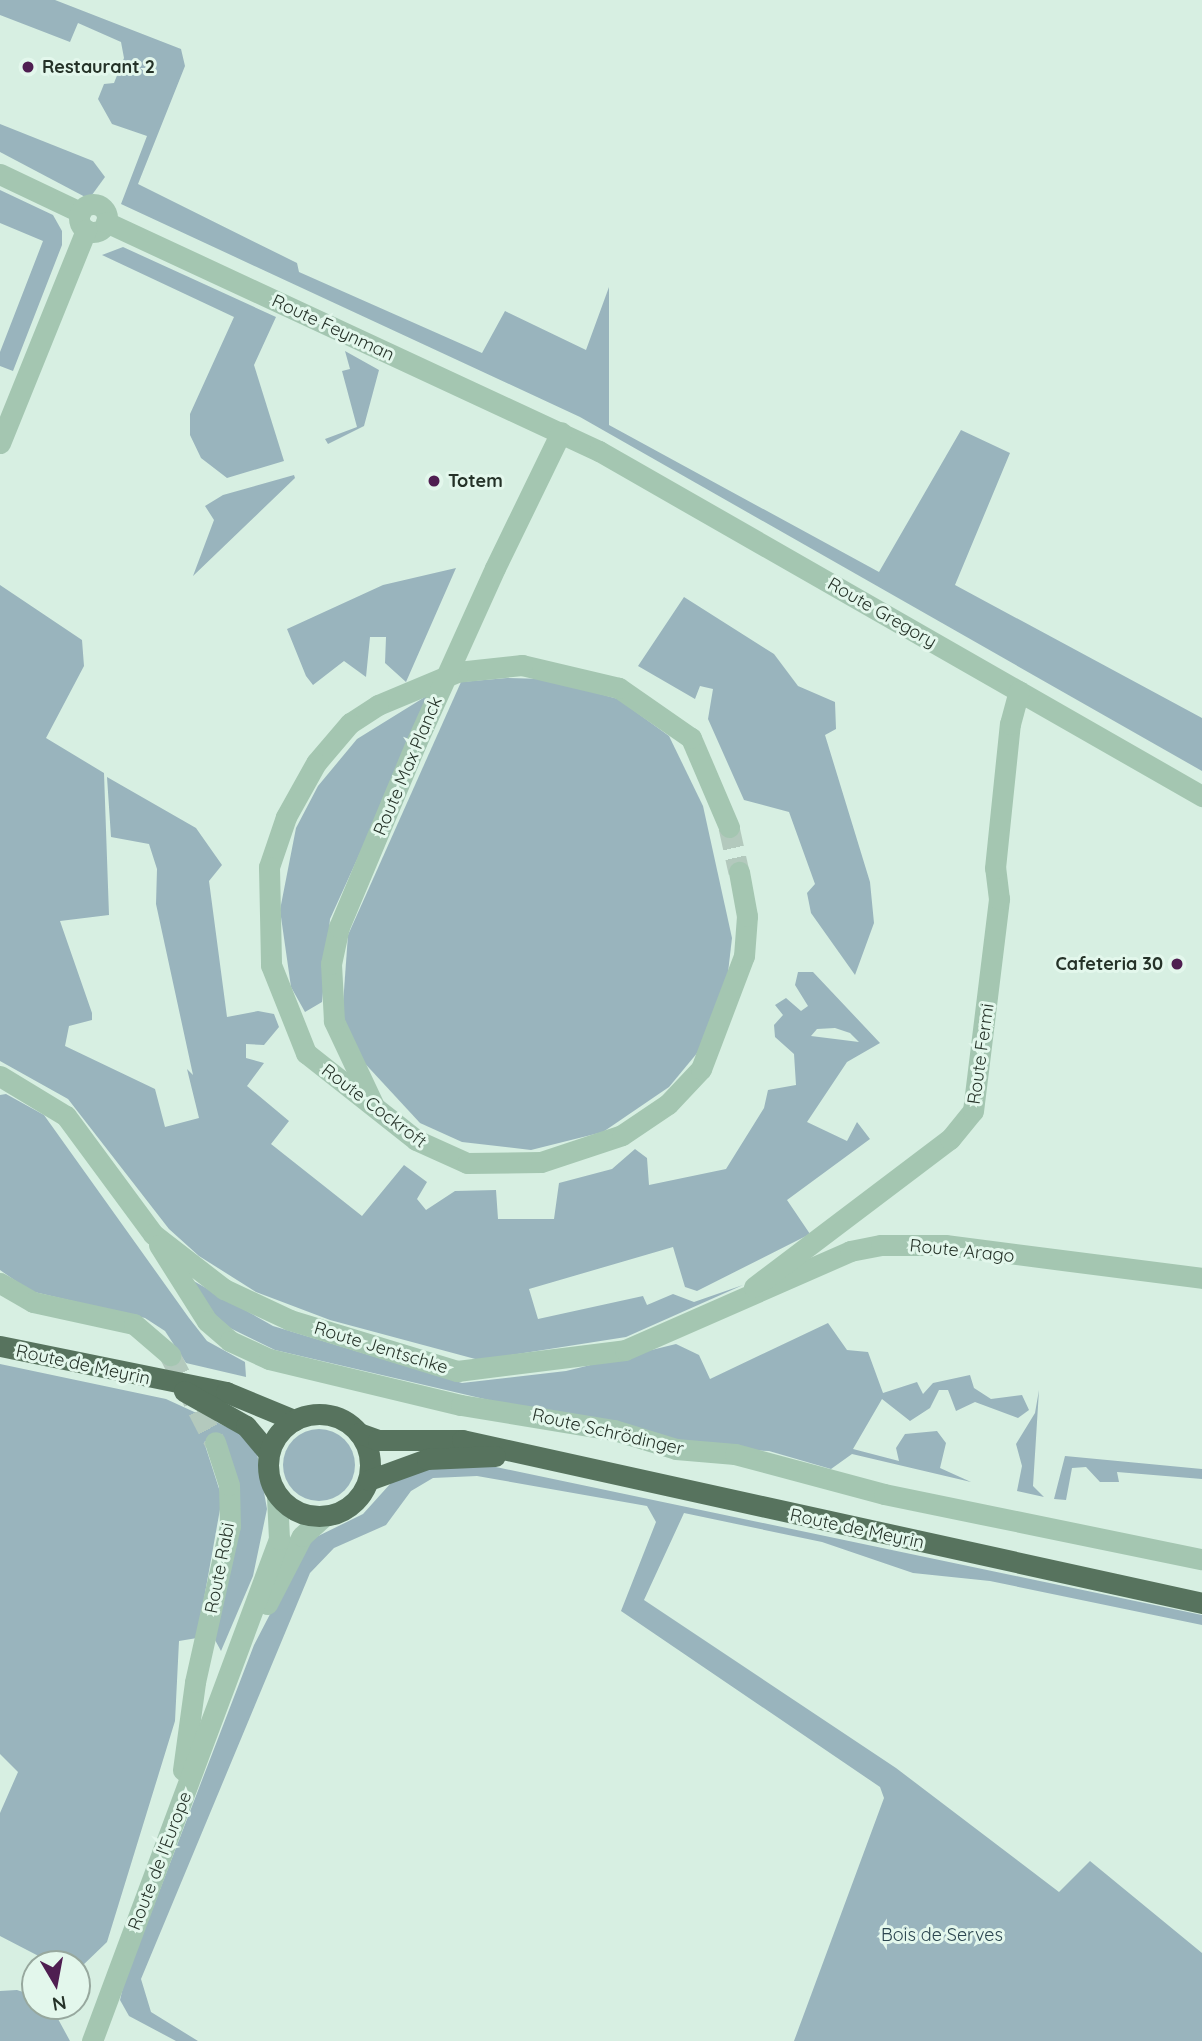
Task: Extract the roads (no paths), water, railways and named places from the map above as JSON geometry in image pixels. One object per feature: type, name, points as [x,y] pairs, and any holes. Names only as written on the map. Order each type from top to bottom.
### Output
[{"type":"main road","name":"Route de Meyrin","points":[[0,1346],[167,1383],[226,1392],[294,1420]]},
{"type":"main road","name":"Route de Meyrin","points":[[167,1383],[246,1426],[269,1453]]},
{"type":"main road","points":[[333,1416],[359,1433],[370,1455],[369,1480],[355,1502],[324,1517],[299,1512],[278,1496],[269,1453],[294,1420],[333,1416]]},
{"type":"main road","name":"Route de Meyrin","points":[[359,1433],[379,1440],[462,1440],[512,1455],[1202,1603]]},
{"type":"main road","name":"Route de Meyrin","points":[[369,1480],[426,1460],[512,1455]]},
{"type":"street","points":[[0,174],[83,221],[0,443]]},
{"type":"street","name":"Route Feynman","points":[[83,221],[99,231],[106,222],[561,432]]},
{"type":"street","name":"Route Max Planck","points":[[375,1108],[334,1021],[331,964],[339,927],[416,743],[495,568],[561,432]]},
{"type":"street","name":"Route Gregory","points":[[561,432],[1202,796]]},
{"type":"street","name":"Route Cockroft","points":[[729,827],[691,738],[643,702],[590,678],[522,665],[457,673],[399,694],[351,723],[316,763],[275,841],[267,930],[279,994],[306,1053],[375,1108],[447,1156],[506,1165],[572,1154],[643,1122],[701,1069],[725,1019],[747,928],[739,872]]},
{"type":"street","name":"Route Fermi","points":[[733,1304],[950,1139],[973,1111],[998,912],[995,868],[1010,724],[1019,691]]},
{"type":"street","name":"Route Jentschke","points":[[0,1076],[54,1105],[90,1146],[153,1234],[190,1266],[254,1305],[457,1371],[625,1350],[733,1304]]},
{"type":"street","name":"Route Schrödinger","points":[[153,1234],[207,1321],[230,1341],[269,1359],[450,1402],[590,1425],[676,1450],[735,1454],[884,1494],[1202,1559]]},
{"type":"street","name":"Route Arago","points":[[733,1304],[850,1251],[881,1245],[945,1245],[1202,1278]]},
{"type":"street","points":[[0,1283],[33,1302],[134,1324],[170,1356]]},
{"type":"street","name":"Route Rabi","points":[[171,1831],[231,1513],[215,1442]]},
{"type":"street","name":"Route de l'Europe","points":[[92,2041],[279,1539],[278,1496]]},
{"type":"street","name":"Route de l'Europe","points":[[227,1680],[302,1536],[324,1517]]},
{"type":"street","points":[[203,1655],[209,1672],[227,1680]]},
{"type":"tunnel","points":[[729,827],[739,872]]},
{"type":"tunnel","points":[[170,1355],[215,1442]]},
{"type":"place","name":"Restaurant 2","points":[[28,67]]},
{"type":"place","name":"Totem","points":[[434,481]]},
{"type":"place","name":"Cafeteria 30","points":[[1177,964]]},
{"type":"park label","name":"Bois de Serves","points":[[942,1935]]}]
